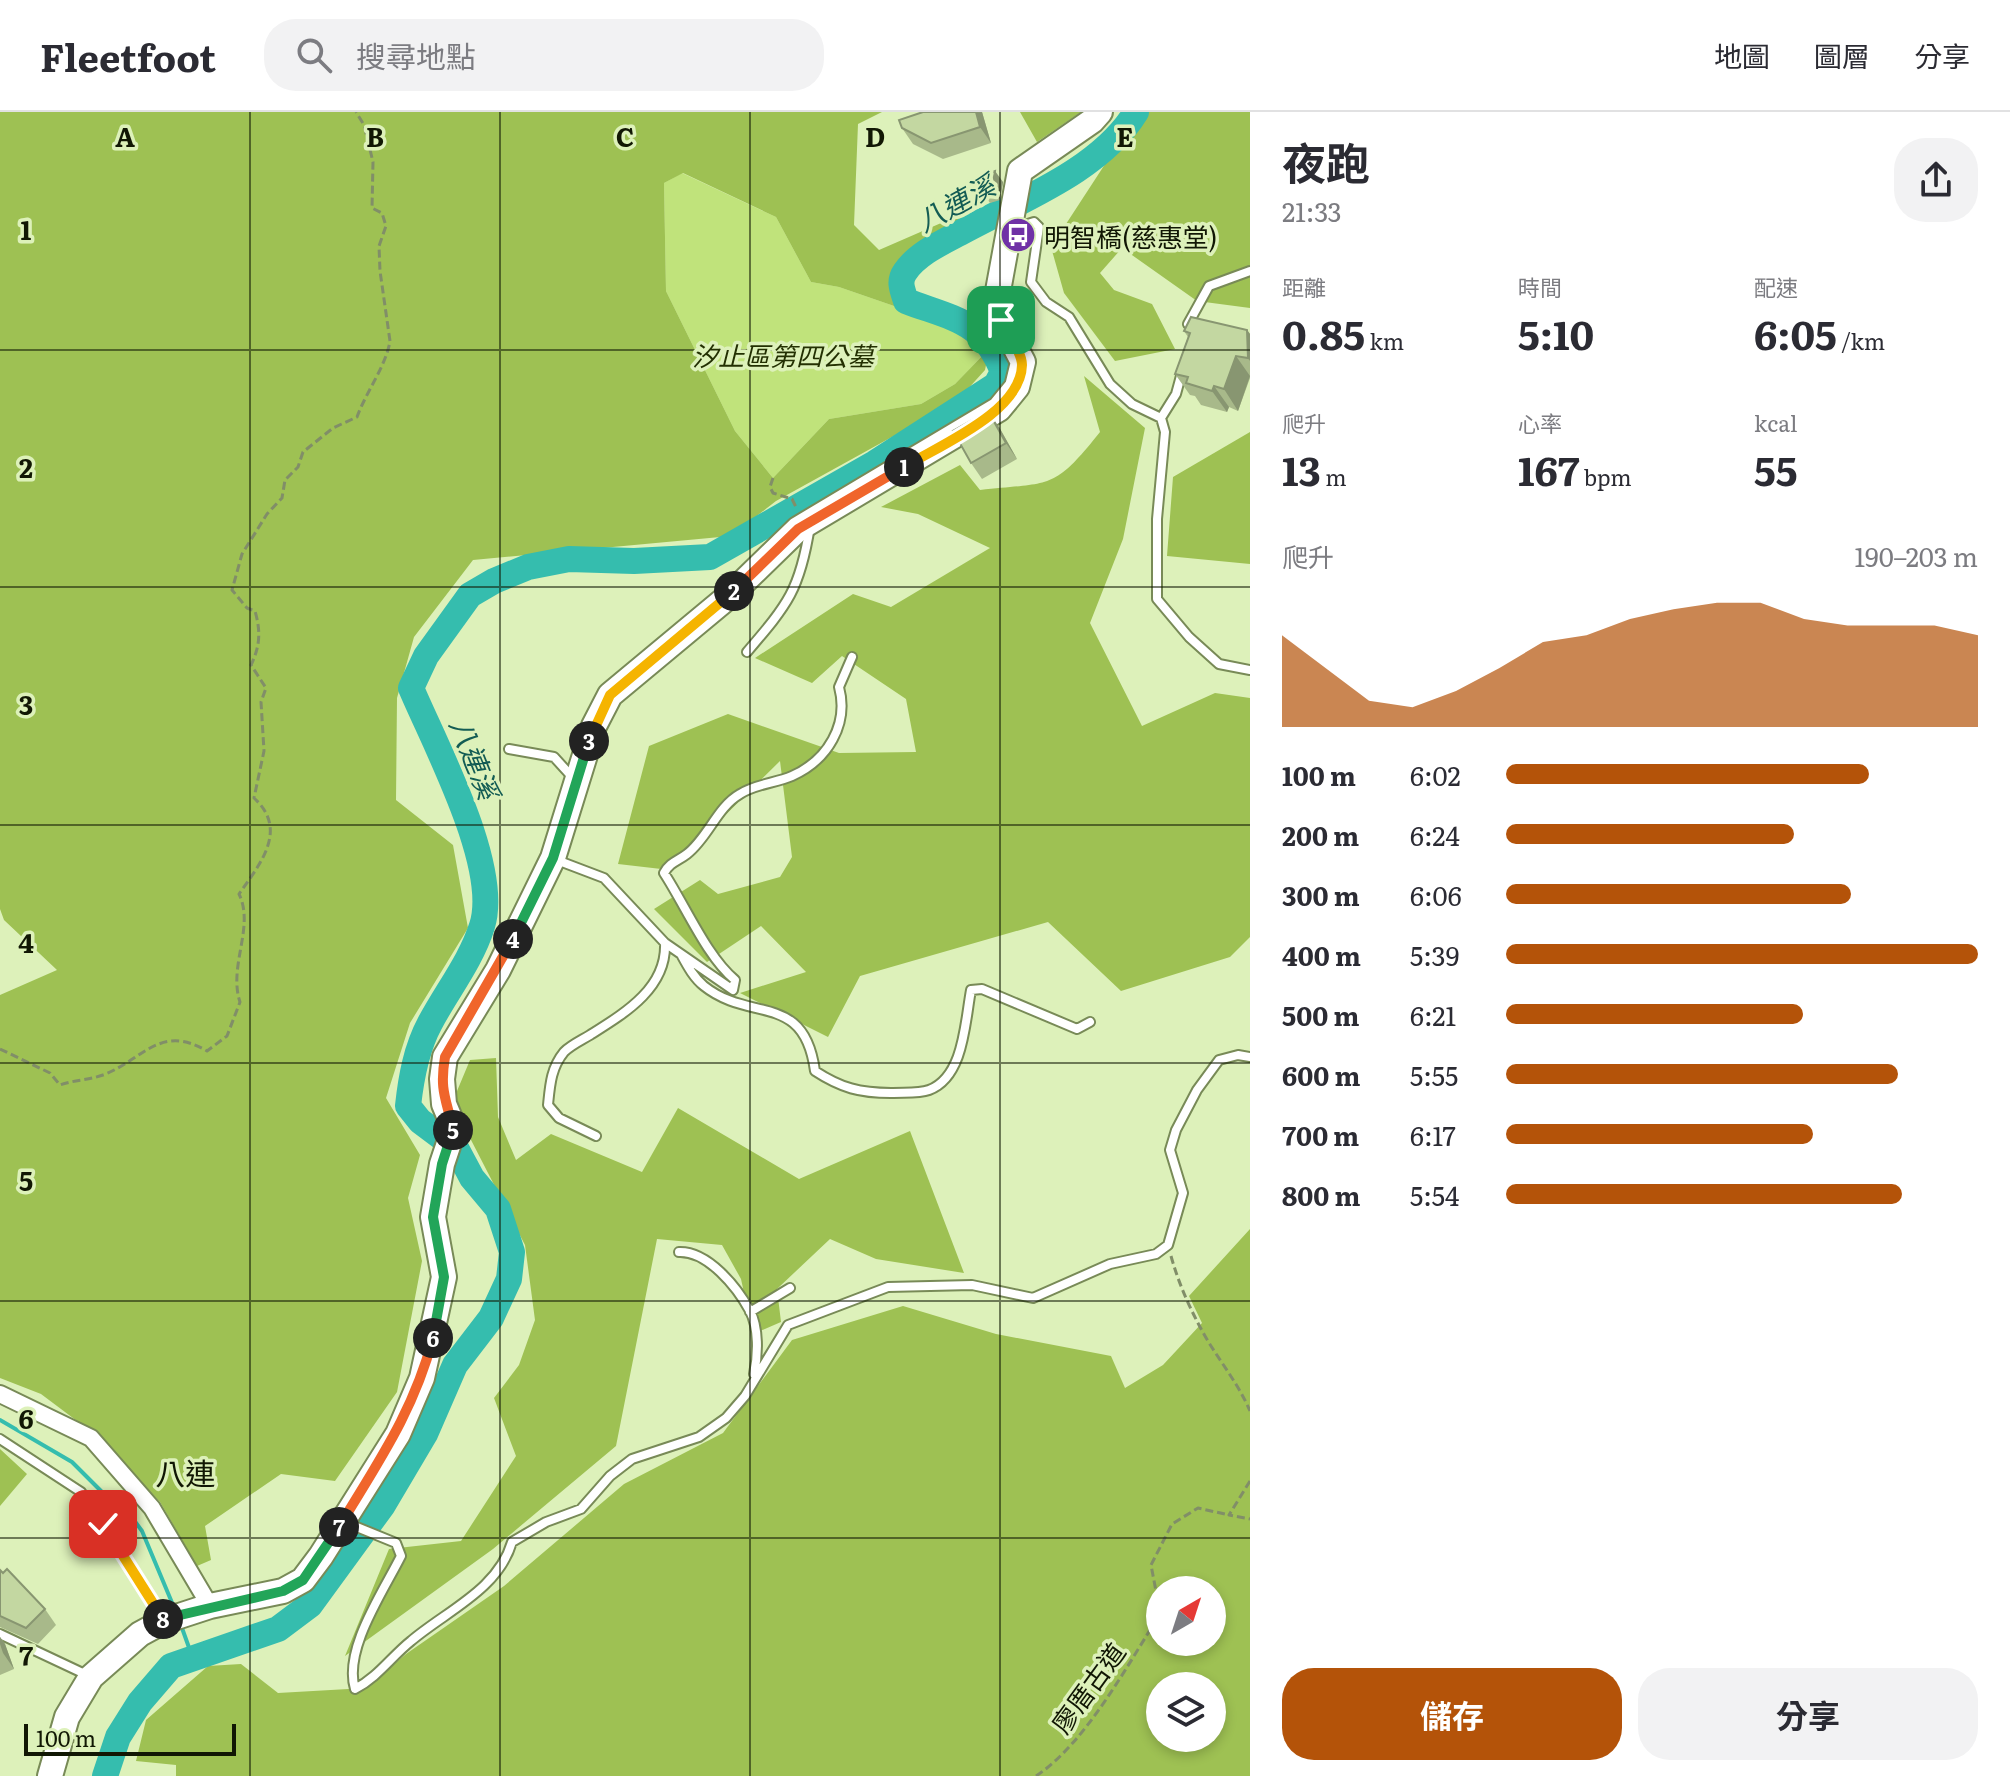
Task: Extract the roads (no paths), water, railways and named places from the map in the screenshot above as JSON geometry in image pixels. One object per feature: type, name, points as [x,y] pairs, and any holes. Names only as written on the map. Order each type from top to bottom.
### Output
[{"type":"street","points":[[50,1776],[67,1717],[91,1677],[140,1634],[164,1621],[210,1606],[283,1591],[303,1580],[398,1434],[422,1378],[444,1277],[433,1217],[442,1164],[454,1128],[444,1104],[442,1079],[445,1057],[498,970],[553,858],[575,780],[594,726],[610,695],[729,596],[798,529],[999,409],[1017,387],[1023,362],[1001,320],[998,291],[1020,171],[1092,121],[1100,112]]},
{"type":"street","points":[[0,1394],[91,1438],[152,1508],[210,1606]]},
{"type":"lane","points":[[1012,226],[1034,222],[1039,227],[1031,282],[1046,302],[1069,317],[1110,384],[1132,404],[1161,418]]},
{"type":"lane","points":[[1188,338],[1187,326],[1209,286],[1250,271]]},
{"type":"lane","points":[[1184,365],[1176,394],[1161,418],[1165,432],[1157,519],[1157,599],[1189,637],[1219,664],[1250,670]]},
{"type":"lane","points":[[747,652],[790,601],[805,559],[811,521]]},
{"type":"lane","points":[[553,858],[604,878],[665,943],[733,990],[735,980],[708,950],[688,908],[664,873],[675,860],[688,854],[741,792],[794,775],[821,758],[835,738],[844,705],[839,687],[852,657]]},
{"type":"lane","points":[[509,749],[554,757],[575,780]]},
{"type":"lane","points":[[596,1136],[559,1118],[548,1105],[551,1075],[565,1051],[629,1010],[650,989],[666,961],[665,943]]},
{"type":"lane","points":[[682,956],[705,988],[743,1005],[763,1007],[799,1026],[812,1049],[815,1071],[842,1088],[885,1093],[926,1092],[941,1084],[958,1057],[971,990],[982,989],[1077,1029],[1090,1022]]},
{"type":"lane","points":[[342,1522],[396,1543],[401,1556],[369,1616],[350,1673],[355,1689],[374,1679],[412,1640],[493,1578],[508,1556],[512,1542],[546,1522],[581,1509],[610,1476],[632,1459],[699,1437],[726,1418],[788,1325],[888,1287],[972,1285],[1033,1298],[1110,1264],[1156,1254],[1168,1245],[1183,1193],[1170,1150],[1176,1130],[1197,1090],[1219,1060],[1238,1055],[1250,1057]]},
{"type":"lane","points":[[679,1252],[691,1251],[723,1272],[750,1312],[757,1348],[752,1383]]},
{"type":"lane","points":[[750,1312],[790,1288]]},
{"type":"lane","points":[[0,1439],[81,1492],[164,1621]]},
{"type":"lane","points":[[0,1634],[91,1677]]},
{"type":"waterway","name":"八連溪","points":[[105,1776],[118,1737],[140,1702],[171,1666],[278,1629],[310,1605],[383,1505],[425,1434],[455,1365],[491,1318],[509,1279],[512,1252],[498,1209],[472,1178],[456,1148],[420,1121],[408,1106],[421,1043],[477,939],[485,901],[482,872],[463,806],[411,688],[426,656],[470,595],[494,581],[528,567],[569,559],[634,561],[710,557],[875,463],[996,385],[1003,372],[986,342],[965,324],[906,301],[903,276],[916,260],[930,250],[1080,168],[1120,133],[1136,112]]},
{"type":"waterway","points":[[0,1420],[72,1462],[107,1497],[128,1512],[142,1531],[173,1605]]},
{"type":"waterway","points":[[182,1628],[192,1656]]},
{"type":"place","name":"明智橋(慈惠堂)","points":[[1018,235]]},
{"type":"district","name":"八連","points":[[185,1472]]},
{"type":"park label","name":"汐止區第四公墓","points":[[783,354]]}]
